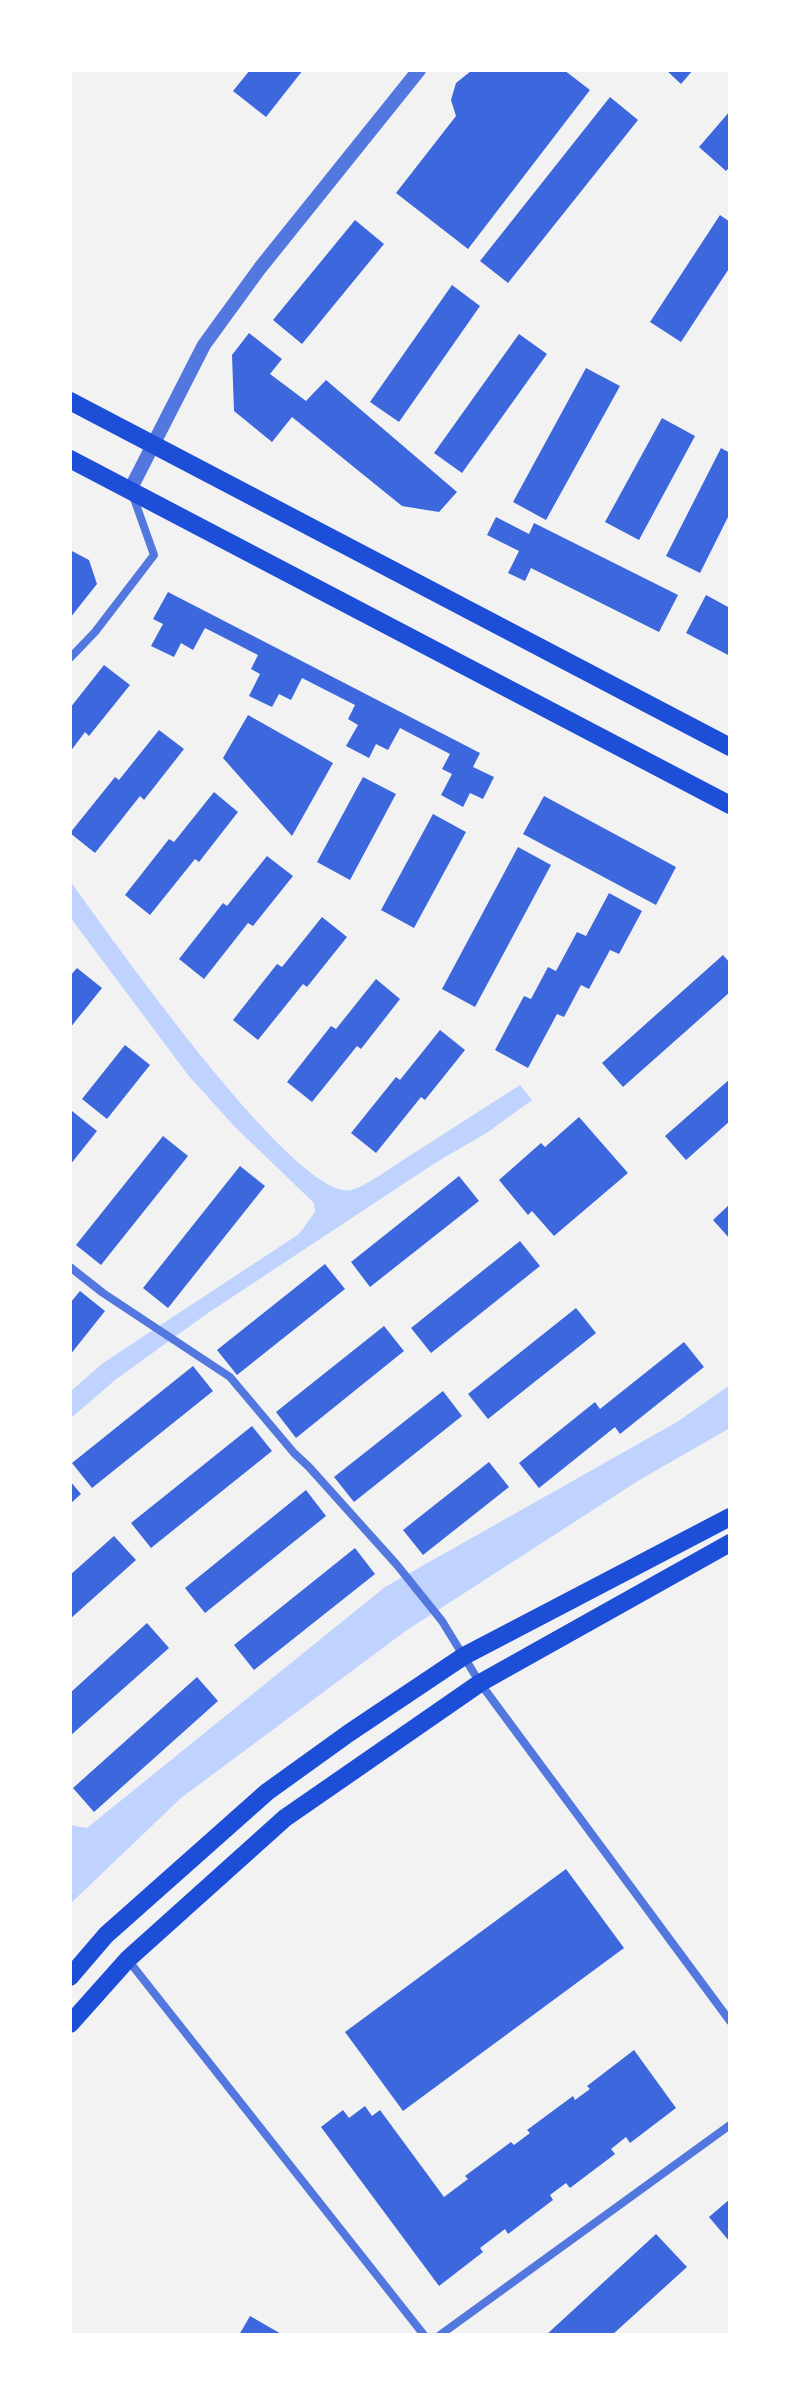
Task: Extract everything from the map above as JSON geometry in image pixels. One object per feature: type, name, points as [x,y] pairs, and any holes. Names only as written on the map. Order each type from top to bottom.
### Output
[{"type":"main road","points":[[70,401],[730,747]]},
{"type":"main road","points":[[70,459],[730,805]]},
{"type":"main road","points":[[70,1977],[106,1935],[267,1792],[464,1656],[730,1517]]},
{"type":"main road","points":[[70,2024],[128,1959],[285,1818],[480,1683],[730,1543]]},
{"type":"street","points":[[70,658],[95,632],[154,555],[130,490],[204,345],[260,268],[419,70]]},
{"type":"street","points":[[70,1267],[103,1293],[230,1377],[294,1453],[397,1565],[442,1621],[480,1683],[730,2021]]},
{"type":"street","points":[[128,1959],[424,2335]]},
{"type":"street","points":[[440,2335],[730,2125]]},
{"type":"water","points":[[70,881],[160,1003],[247,1110],[289,1154],[325,1182],[351,1190],[362,1186],[520,1085],[532,1100],[488,1132],[435,1163],[208,1313],[115,1380],[70,1419],[70,1392],[103,1363],[299,1234],[315,1212],[314,1203],[235,1127],[188,1075],[70,917]]},
{"type":"water","points":[[730,1385],[730,1428],[641,1479],[407,1630],[181,1798],[70,1904],[70,1825],[87,1828],[385,1587],[677,1422]]},
{"type":"building","points":[[250,70],[303,70],[266,117],[233,91]]},
{"type":"building","points":[[564,70],[590,90],[468,249],[396,193],[456,116],[451,100],[456,83],[471,71]]},
{"type":"building","points":[[666,70],[693,70],[681,84]]},
{"type":"building","points":[[610,97],[638,120],[508,283],[480,261]]},
{"type":"building","points":[[730,111],[730,167],[726,171],[699,147]]},
{"type":"building","points":[[720,215],[730,222],[730,267],[681,342],[650,322]]},
{"type":"building","points":[[355,220],[384,244],[302,344],[273,320]]},
{"type":"building","points":[[452,285],[480,306],[399,422],[370,402]]},
{"type":"building","points":[[249,333],[282,359],[270,374],[306,401],[326,380],[457,492],[439,512],[402,506],[292,417],[272,442],[234,411],[232,355]]},
{"type":"building","points":[[519,334],[547,354],[462,473],[434,453]]},
{"type":"building","points":[[586,368],[620,386],[546,520],[513,502]]},
{"type":"building","points":[[662,418],[695,436],[639,540],[605,522]]},
{"type":"building","points":[[721,448],[730,453],[730,513],[700,573],[666,556]]},
{"type":"building","points":[[496,517],[529,534],[534,523],[678,595],[659,632],[531,568],[525,581],[508,573],[519,551],[487,535]]},
{"type":"building","points":[[70,550],[89,560],[97,584],[70,618]]},
{"type":"building","points":[[168,592],[480,753],[473,767],[494,777],[483,799],[470,793],[463,807],[441,795],[452,774],[442,769],[450,754],[400,728],[388,750],[376,744],[369,758],[346,746],[358,725],[348,719],[355,705],[302,678],[291,700],[279,694],[272,707],[249,696],[260,674],[251,669],[258,655],[205,628],[193,650],[181,643],[174,657],[151,646],[163,624],[153,619]]},
{"type":"building","points":[[706,595],[730,608],[730,656],[686,633]]},
{"type":"building","points":[[104,665],[130,685],[89,736],[85,732],[70,752],[70,708]]},
{"type":"building","points":[[248,715],[333,763],[292,836],[223,758]]},
{"type":"building","points":[[159,730],[184,749],[144,800],[140,796],[95,853],[70,833],[115,777],[119,780]]},
{"type":"building","points":[[363,777],[396,794],[350,880],[317,862]]},
{"type":"building","points":[[214,792],[238,812],[199,862],[195,859],[150,915],[125,895],[169,839],[174,842]]},
{"type":"building","points":[[544,796],[676,867],[656,905],[523,834]]},
{"type":"building","points":[[433,814],[466,832],[414,928],[381,910]]},
{"type":"building","points":[[518,847],[551,865],[475,1007],[442,989]]},
{"type":"building","points":[[267,856],[293,876],[253,926],[248,923],[204,979],[179,959],[223,903],[227,906]]},
{"type":"building","points":[[609,893],[642,911],[619,954],[610,950],[589,989],[581,985],[564,1017],[557,1014],[528,1068],[495,1050],[524,996],[531,999],[548,967],[556,971],[577,932],[586,936]]},
{"type":"building","points":[[322,917],[347,937],[307,987],[303,984],[258,1040],[233,1020],[277,964],[282,967]]},
{"type":"building","points":[[723,955],[730,963],[730,992],[623,1087],[602,1063]]},
{"type":"building","points":[[77,968],[102,988],[70,1028],[70,976]]},
{"type":"building","points":[[376,979],[400,999],[361,1049],[357,1046],[312,1102],[287,1082],[331,1026],[336,1029]]},
{"type":"building","points":[[440,1030],[465,1050],[425,1100],[421,1097],[376,1153],[351,1133],[396,1077],[400,1080]]},
{"type":"building","points":[[125,1045],[150,1065],[107,1119],[82,1099]]},
{"type":"building","points":[[730,1079],[730,1121],[686,1160],[665,1136]]},
{"type":"building","points":[[72,1111],[97,1131],[70,1165],[70,1113]]},
{"type":"building","points":[[579,1117],[628,1173],[554,1236],[532,1211],[528,1215],[499,1180],[541,1143],[545,1147]]},
{"type":"building","points":[[163,1136],[188,1156],[101,1265],[76,1245]]},
{"type":"building","points":[[240,1166],[265,1186],[168,1308],[143,1288]]},
{"type":"building","points":[[459,1176],[479,1201],[370,1287],[351,1262]]},
{"type":"building","points":[[730,1204],[730,1239],[713,1220]]},
{"type":"building","points":[[520,1241],[540,1266],[431,1353],[411,1328]]},
{"type":"building","points":[[325,1264],[345,1289],[237,1375],[217,1350]]},
{"type":"building","points":[[80,1291],[105,1311],[70,1355],[70,1303]]},
{"type":"building","points":[[576,1308],[596,1333],[488,1419],[468,1394]]},
{"type":"building","points":[[384,1326],[404,1351],[296,1438],[276,1412]]},
{"type":"building","points":[[684,1342],[704,1367],[620,1434],[615,1427],[539,1488],[519,1463],[595,1402],[600,1409]]},
{"type":"building","points":[[193,1366],[213,1391],[92,1488],[72,1463]]},
{"type":"building","points":[[443,1391],[462,1416],[354,1502],[334,1477]]},
{"type":"building","points":[[252,1426],[272,1451],[151,1548],[131,1523]]},
{"type":"building","points":[[489,1462],[509,1487],[423,1555],[403,1530]]},
{"type":"building","points":[[70,1481],[81,1494],[70,1504]]},
{"type":"building","points":[[306,1490],[326,1516],[205,1613],[185,1588]]},
{"type":"building","points":[[114,1536],[136,1560],[70,1619],[70,1575]]},
{"type":"building","points":[[355,1548],[375,1574],[254,1670],[234,1645]]},
{"type":"building","points":[[147,1623],[169,1648],[70,1736],[70,1693]]},
{"type":"building","points":[[197,1677],[218,1701],[94,1812],[73,1788]]},
{"type":"building","points":[[566,1869],[624,1948],[403,2111],[345,2032]]},
{"type":"building","points":[[634,2050],[676,2108],[630,2143],[626,2137],[611,2149],[615,2154],[570,2188],[566,2183],[550,2195],[553,2200],[508,2234],[505,2229],[480,2248],[483,2252],[439,2286],[321,2127],[343,2110],[349,2118],[365,2106],[372,2116],[380,2110],[444,2197],[468,2179],[465,2176],[511,2142],[514,2145],[530,2133],[527,2130],[573,2096],[575,2100],[590,2089],[587,2086]]},
{"type":"building","points":[[730,2199],[730,2242],[709,2217]]},
{"type":"building","points":[[656,2234],[687,2267],[612,2335],[546,2335]]},
{"type":"building","points":[[250,2316],[283,2335],[239,2335]]}]
